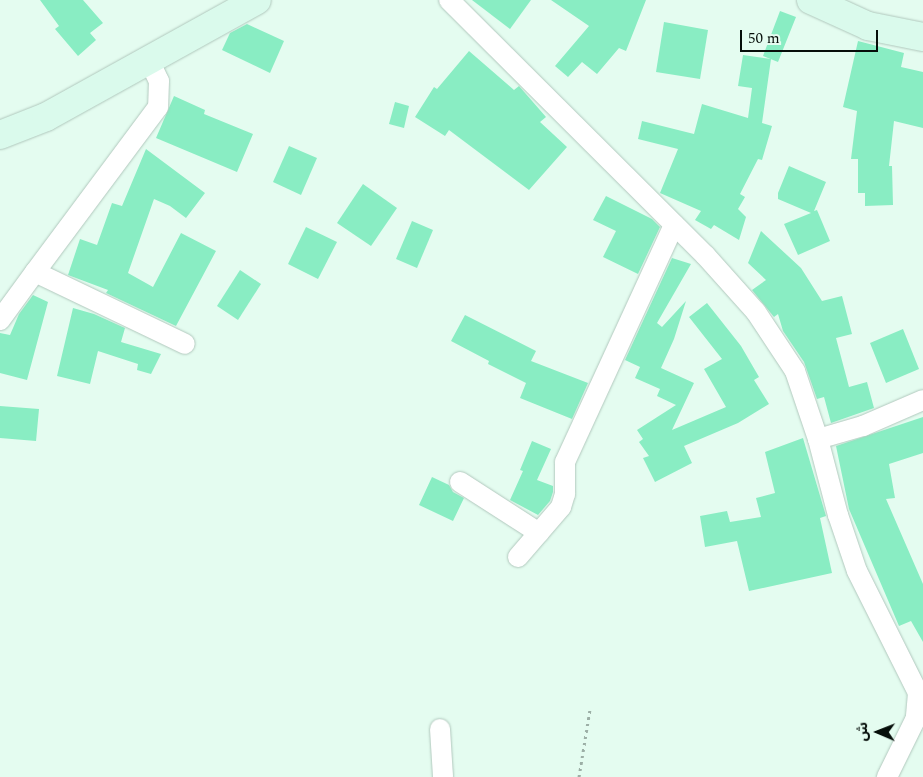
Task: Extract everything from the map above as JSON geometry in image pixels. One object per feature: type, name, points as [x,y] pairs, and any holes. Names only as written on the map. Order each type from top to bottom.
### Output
[{"type":"main road","points":[[0,135],[46,117],[258,0]]},
{"type":"main road","points":[[811,0],[868,26],[923,37]]},
{"type":"street","points":[[449,0],[674,225],[756,312],[795,371],[818,439],[838,515],[857,571],[918,692],[916,718],[887,777]]},
{"type":"street","points":[[0,320],[158,107],[159,81],[149,60]]},
{"type":"street","points":[[518,557],[561,507],[565,494],[565,462],[674,225]]},
{"type":"street","points":[[35,272],[185,344]]},
{"type":"street","points":[[818,439],[863,426],[923,400]]},
{"type":"street","points":[[460,482],[539,533]]},
{"type":"street","points":[[440,729],[443,777]]},
{"type":"path","points":[[579,777],[590,709]]},
{"type":"building","points":[[40,0],[83,0],[103,23],[90,33],[96,40],[78,56],[55,29],[59,26]]},
{"type":"building","points":[[472,0],[531,0],[510,29]]},
{"type":"building","points":[[551,0],[646,0],[626,51],[619,48],[597,74],[582,62],[568,77],[555,66],[589,26]]},
{"type":"building","points":[[780,11],[796,17],[778,62],[763,56]]},
{"type":"building","points":[[664,22],[708,30],[700,79],[656,72]]},
{"type":"building","points":[[247,24],[284,41],[270,73],[222,50],[230,33]]},
{"type":"building","points":[[858,41],[904,53],[901,67],[923,72],[923,128],[894,121],[889,166],[892,166],[893,205],[865,206],[865,193],[858,193],[858,159],[851,159],[857,111],[843,107]]},
{"type":"building","points":[[469,51],[514,90],[519,86],[546,117],[540,122],[567,147],[529,190],[449,130],[445,136],[415,117],[434,87],[437,89]]},
{"type":"building","points":[[743,55],[771,59],[762,123],[772,126],[762,160],[758,159],[740,194],[745,197],[738,209],[746,217],[739,240],[714,225],[711,229],[695,220],[701,211],[660,193],[678,149],[638,139],[642,121],[694,134],[702,104],[748,118],[752,88],[738,86]]},
{"type":"building","points":[[174,96],[205,110],[204,114],[253,134],[237,172],[156,138]]},
{"type":"building","points":[[395,102],[409,106],[404,128],[389,124]]},
{"type":"building","points":[[289,146],[317,158],[301,195],[273,182]]},
{"type":"building","points":[[146,149],[205,193],[186,218],[170,206],[154,199],[128,273],[153,287],[181,233],[216,251],[176,326],[106,293],[108,290],[68,275],[80,239],[97,245],[112,203],[122,206]]},
{"type":"building","points":[[789,166],[826,182],[814,211],[817,210],[830,241],[798,255],[784,224],[811,213],[778,199],[778,193]]},
{"type":"building","points":[[363,184],[397,208],[371,246],[337,223]]},
{"type":"building","points":[[606,196],[652,219],[660,227],[638,274],[603,257],[616,231],[593,220]]},
{"type":"building","points":[[412,221],[433,230],[417,268],[396,259]]},
{"type":"building","points":[[306,227],[337,242],[318,279],[288,264]]},
{"type":"building","points":[[761,231],[801,268],[822,301],[842,296],[852,334],[836,338],[849,387],[867,382],[874,408],[831,423],[824,397],[817,399],[804,362],[783,331],[778,314],[774,317],[752,290],[766,280],[748,263]]},
{"type":"building","points":[[672,258],[691,264],[657,323],[662,327],[686,301],[674,339],[661,368],[694,383],[672,430],[726,407],[704,369],[722,359],[689,317],[707,303],[741,346],[759,377],[754,380],[769,404],[738,423],[684,446],[692,463],[655,482],[643,458],[649,456],[639,442],[643,439],[637,430],[676,405],[657,396],[660,389],[635,378],[640,367],[625,360]]},
{"type":"building","points":[[240,270],[261,284],[238,320],[217,306]]},
{"type":"building","points":[[33,295],[48,302],[27,380],[0,373],[0,333],[10,335],[19,314]]},
{"type":"building","points":[[73,308],[94,314],[125,328],[121,342],[161,354],[151,374],[137,370],[138,364],[98,351],[90,384],[57,376]]},
{"type":"building","points":[[465,315],[536,351],[531,361],[588,383],[572,419],[520,398],[526,383],[488,364],[489,361],[451,341]]},
{"type":"building","points":[[903,329],[919,369],[886,383],[870,343]]},
{"type":"building","points":[[0,406],[39,409],[36,441],[0,438]]},
{"type":"building","points":[[923,417],[923,453],[889,464],[895,498],[886,499],[923,584],[923,642],[911,621],[899,626],[849,509],[836,446]]},
{"type":"building","points":[[803,438],[826,516],[820,518],[832,573],[749,591],[737,541],[705,547],[700,516],[727,511],[730,522],[761,517],[756,498],[775,493],[765,452]]},
{"type":"building","points":[[532,441],[551,449],[537,480],[553,486],[553,492],[550,501],[538,515],[510,500],[523,471],[520,470]]},
{"type":"building","points":[[432,477],[449,485],[453,492],[464,498],[453,521],[419,505]]}]
